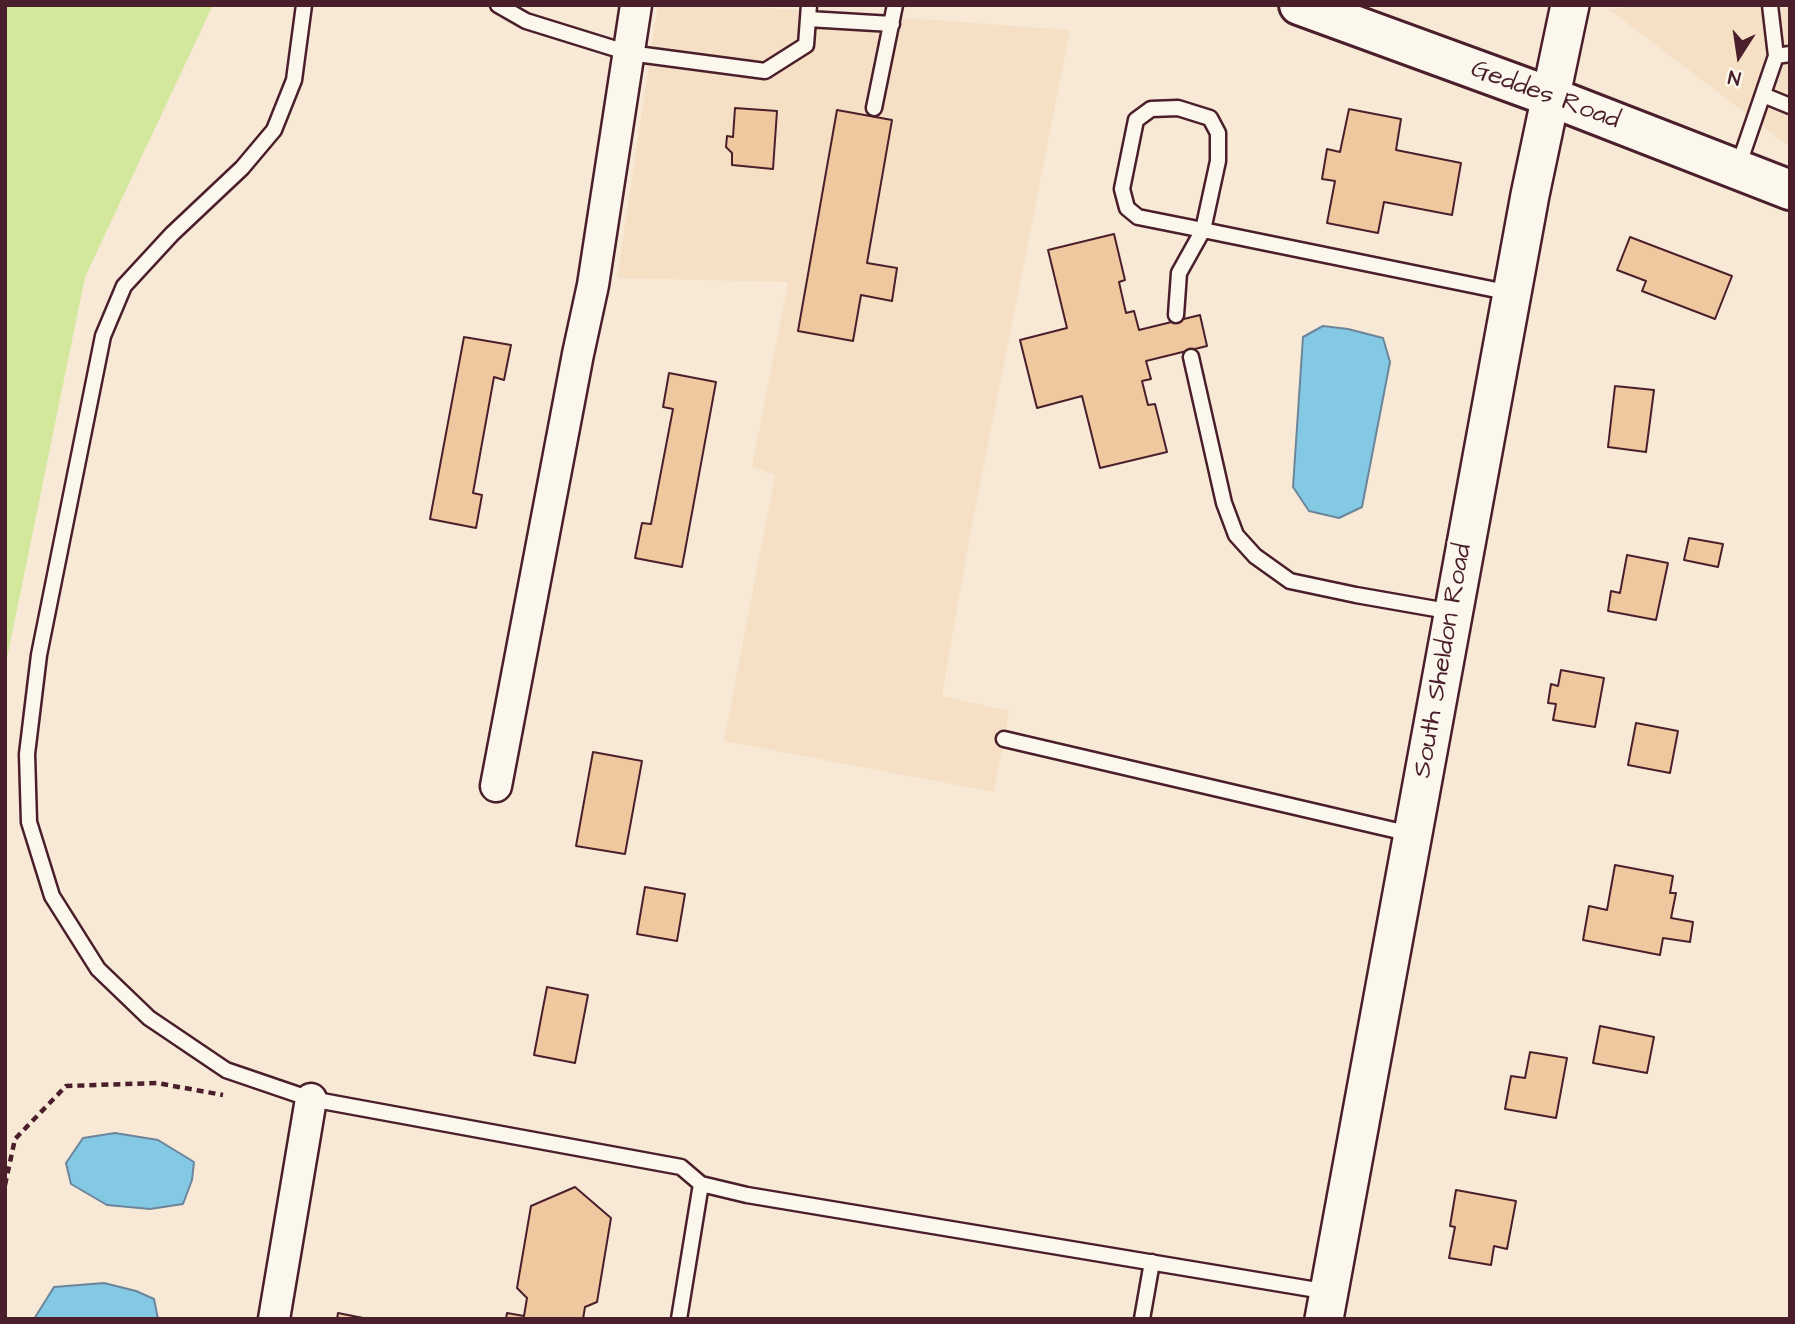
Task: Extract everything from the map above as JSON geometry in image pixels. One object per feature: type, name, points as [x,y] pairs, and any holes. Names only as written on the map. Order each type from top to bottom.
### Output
[{"type":"main road","name":"Geddes Road","points":[[1299,5],[1551,97],[1790,190]]},
{"type":"street","points":[[496,786],[593,285],[636,5]]},
{"type":"street","name":"South Sheldon Road","points":[[1327,1305],[1512,293],[1570,5]]},
{"type":"street","points":[[274,1319],[311,1099]]},
{"type":"lane","points":[[304,5],[295,80],[274,130],[242,168],[172,233],[124,286],[103,336],[39,656],[27,754],[29,822],[52,896],[98,970],[149,1018],[226,1070],[311,1099],[681,1167],[701,1184],[747,1195],[1152,1262],[1327,1305]]},
{"type":"lane","points":[[498,5],[537,25],[629,53],[765,71],[806,45],[808,12],[892,24]]},
{"type":"lane","points":[[874,108],[895,5]]},
{"type":"lane","points":[[1737,169],[1762,95],[1783,55],[1770,5]]},
{"type":"lane","points":[[1762,95],[1790,106]]},
{"type":"lane","points":[[1176,316],[1179,273],[1203,230],[1218,161],[1218,133],[1210,118],[1178,108],[1152,109],[1136,120],[1122,189],[1127,208],[1138,217],[1203,230],[1512,293]]},
{"type":"lane","points":[[1191,357],[1224,503],[1236,535],[1255,556],[1290,581],[1453,612]]},
{"type":"lane","points":[[1004,739],[1412,835]]},
{"type":"lane","points":[[679,1319],[701,1184]]},
{"type":"lane","points":[[1142,1319],[1152,1262]]},
{"type":"path","points":[[5,1185],[15,1139],[66,1086],[157,1083],[233,1097]]},
{"type":"shaded area","points":[[658,5],[726,5],[1070,30],[968,546],[942,696],[1009,711],[994,792],[724,741],[775,475],[752,467],[788,282],[617,278]]},
{"type":"shaded area","points":[[1643,5],[1790,5],[1790,147],[1610,10]]},
{"type":"green space","points":[[5,5],[213,5],[85,277],[5,668]]},
{"type":"water","points":[[1323,326],[1383,338],[1390,362],[1362,507],[1339,518],[1309,511],[1293,487],[1303,337]]},
{"type":"water","points":[[115,1133],[158,1140],[194,1162],[192,1180],[183,1204],[150,1209],[107,1205],[71,1184],[66,1163],[83,1138]]},
{"type":"water","points":[[104,1283],[136,1291],[154,1299],[158,1319],[34,1319],[54,1287]]},
{"type":"building","points":[[735,108],[777,111],[773,169],[732,165],[732,153],[726,147],[727,136],[733,137]]},
{"type":"building","points":[[1349,109],[1401,119],[1396,150],[1461,163],[1452,215],[1384,202],[1378,233],[1327,223],[1335,181],[1322,179],[1327,149],[1340,152]]},
{"type":"building","points":[[837,110],[892,120],[867,263],[897,268],[892,301],[861,295],[853,341],[798,331]]},
{"type":"building","points":[[1114,234],[1125,280],[1119,282],[1126,313],[1134,311],[1139,330],[1200,315],[1207,346],[1146,361],[1151,379],[1142,381],[1148,405],[1155,404],[1167,452],[1100,468],[1082,396],[1037,408],[1020,340],[1067,328],[1048,250]]},
{"type":"building","points":[[1630,237],[1732,276],[1715,319],[1642,291],[1646,281],[1617,270]]},
{"type":"building","points":[[464,337],[511,345],[504,380],[494,377],[473,493],[482,495],[476,528],[430,519]]},
{"type":"building","points":[[669,373],[716,382],[682,567],[635,558],[642,523],[651,524],[673,409],[663,407]]},
{"type":"building","points":[[1615,386],[1654,390],[1646,452],[1608,447]]},
{"type":"building","points":[[1689,538],[1723,544],[1718,567],[1684,560]]},
{"type":"building","points":[[1627,555],[1668,563],[1656,620],[1608,611],[1611,591],[1620,593]]},
{"type":"building","points":[[1561,670],[1604,678],[1595,727],[1553,720],[1556,704],[1548,703],[1551,684],[1558,686]]},
{"type":"building","points":[[1636,723],[1678,731],[1670,773],[1628,765]]},
{"type":"building","points":[[593,752],[642,761],[625,854],[576,846]]},
{"type":"building","points":[[1615,865],[1673,876],[1670,893],[1676,893],[1671,918],[1693,922],[1690,942],[1663,938],[1660,955],[1583,940],[1589,906],[1607,910]]},
{"type":"building","points":[[645,887],[685,894],[677,941],[637,934]]},
{"type":"building","points":[[547,987],[588,995],[575,1063],[534,1055]]},
{"type":"building","points":[[1600,1026],[1654,1037],[1647,1073],[1593,1063]]},
{"type":"building","points":[[1530,1052],[1567,1058],[1556,1118],[1505,1109],[1511,1076],[1525,1078]]},
{"type":"building","points":[[575,1187],[611,1218],[597,1302],[585,1307],[583,1319],[506,1319],[507,1313],[524,1316],[527,1298],[517,1288],[531,1206]]},
{"type":"building","points":[[1456,1190],[1516,1201],[1507,1249],[1494,1246],[1491,1265],[1449,1258],[1455,1227],[1450,1226]]},
{"type":"building","points":[[338,1313],[368,1319],[337,1319]]}]
